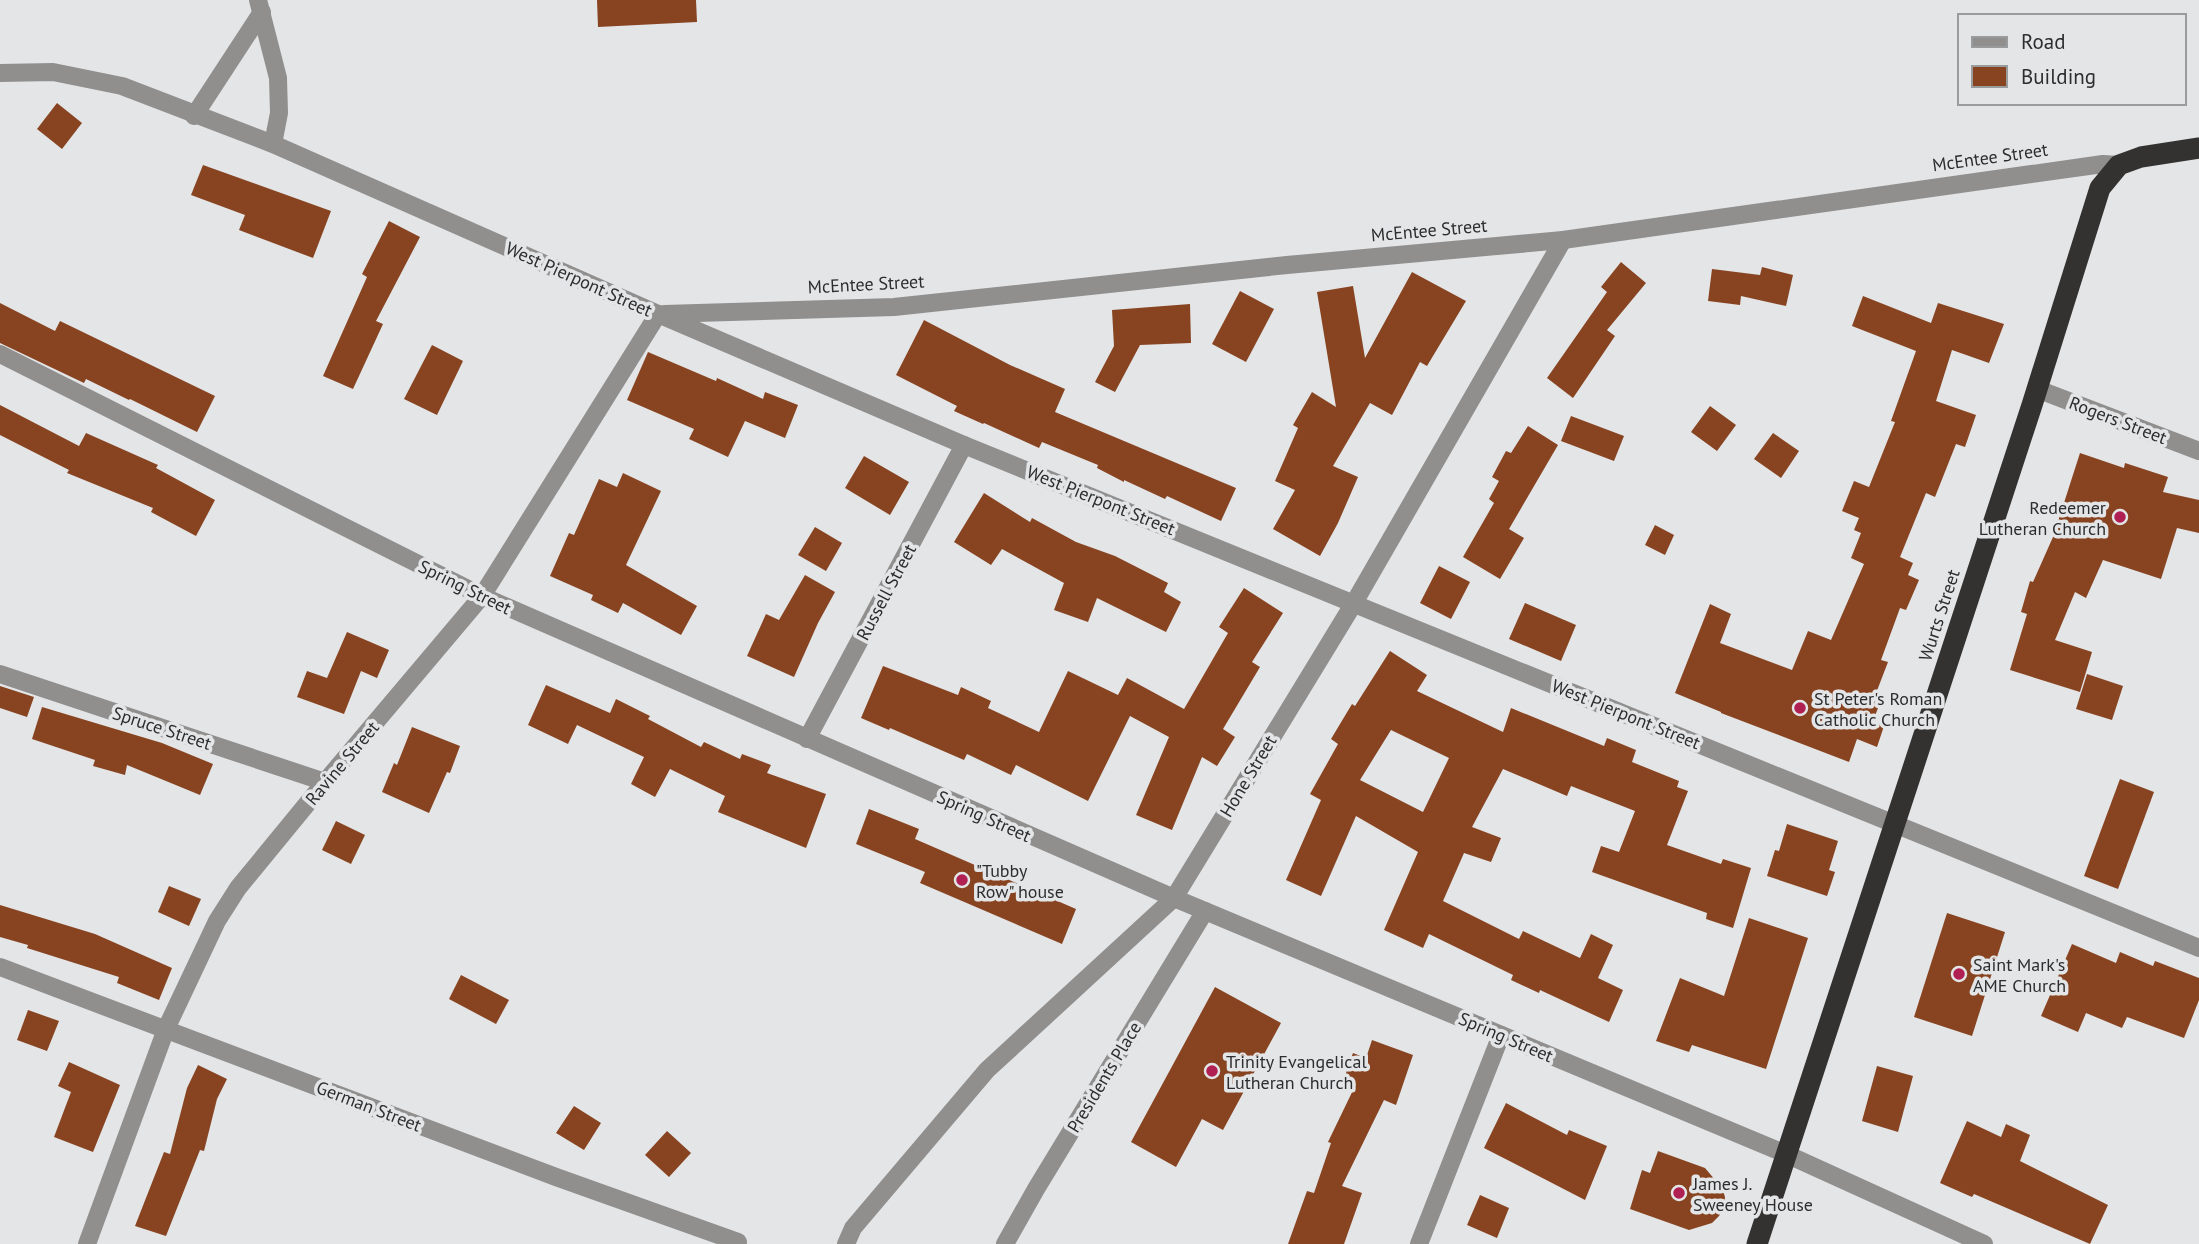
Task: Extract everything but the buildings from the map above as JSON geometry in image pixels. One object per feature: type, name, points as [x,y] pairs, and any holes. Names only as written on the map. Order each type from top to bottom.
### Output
[{"type":"highway","name":"McEntee Street","points":[[2119,165],[2141,156],[2199,148]]},
{"type":"highway","name":"Wurts Street","points":[[1757,1244],[2037,389],[2100,188],[2119,165]]},
{"type":"street","points":[[194,116],[260,6]]},
{"type":"street","points":[[260,6],[278,78],[279,113],[273,144]]},
{"type":"street","name":"West Pierpont Street","points":[[0,75],[54,72],[122,86],[194,116],[273,144],[658,314],[964,444],[1895,824],[2198,943]]},
{"type":"street","name":"McEntee Street","points":[[658,314],[894,307],[1287,265],[1563,240],[2104,164],[2119,165]]},
{"type":"street","name":"Hone Street","points":[[846,1244],[853,1228],[986,1070],[1174,898],[1354,603],[1563,240]]},
{"type":"street","name":"Ravine Street","points":[[88,1244],[166,1029],[217,921],[238,888],[482,596],[658,314]]},
{"type":"street","name":"Spring Street","points":[[0,354],[482,596],[1174,898],[1786,1154],[1984,1244]]},
{"type":"street","name":"Rogers Street","points":[[2037,389],[2199,451]]},
{"type":"street","name":"Russell Street","points":[[807,739],[964,444]]},
{"type":"street","name":"Spruce Street","points":[[0,674],[325,782]]},
{"type":"street","name":"Presidents Place","points":[[1005,1244],[1205,911]]},
{"type":"street","name":"German Street","points":[[0,967],[556,1177],[738,1242]]},
{"type":"street","points":[[1419,1244],[1501,1035]]},
{"type":"place","name":"Redeemer Lutheran Church","points":[[2120,517]]},
{"type":"place","name":"St Peter's Roman Catholic Church","points":[[1800,708]]},
{"type":"place","name":"\"Tubby Row\" house","points":[[962,880]]},
{"type":"place","name":"Saint Mark's AME Church","points":[[1959,974]]},
{"type":"place","name":"Trinity Evangelical Lutheran Church","points":[[1212,1071]]},
{"type":"place","name":"James J. Sweeney House","points":[[1679,1193]]}]
